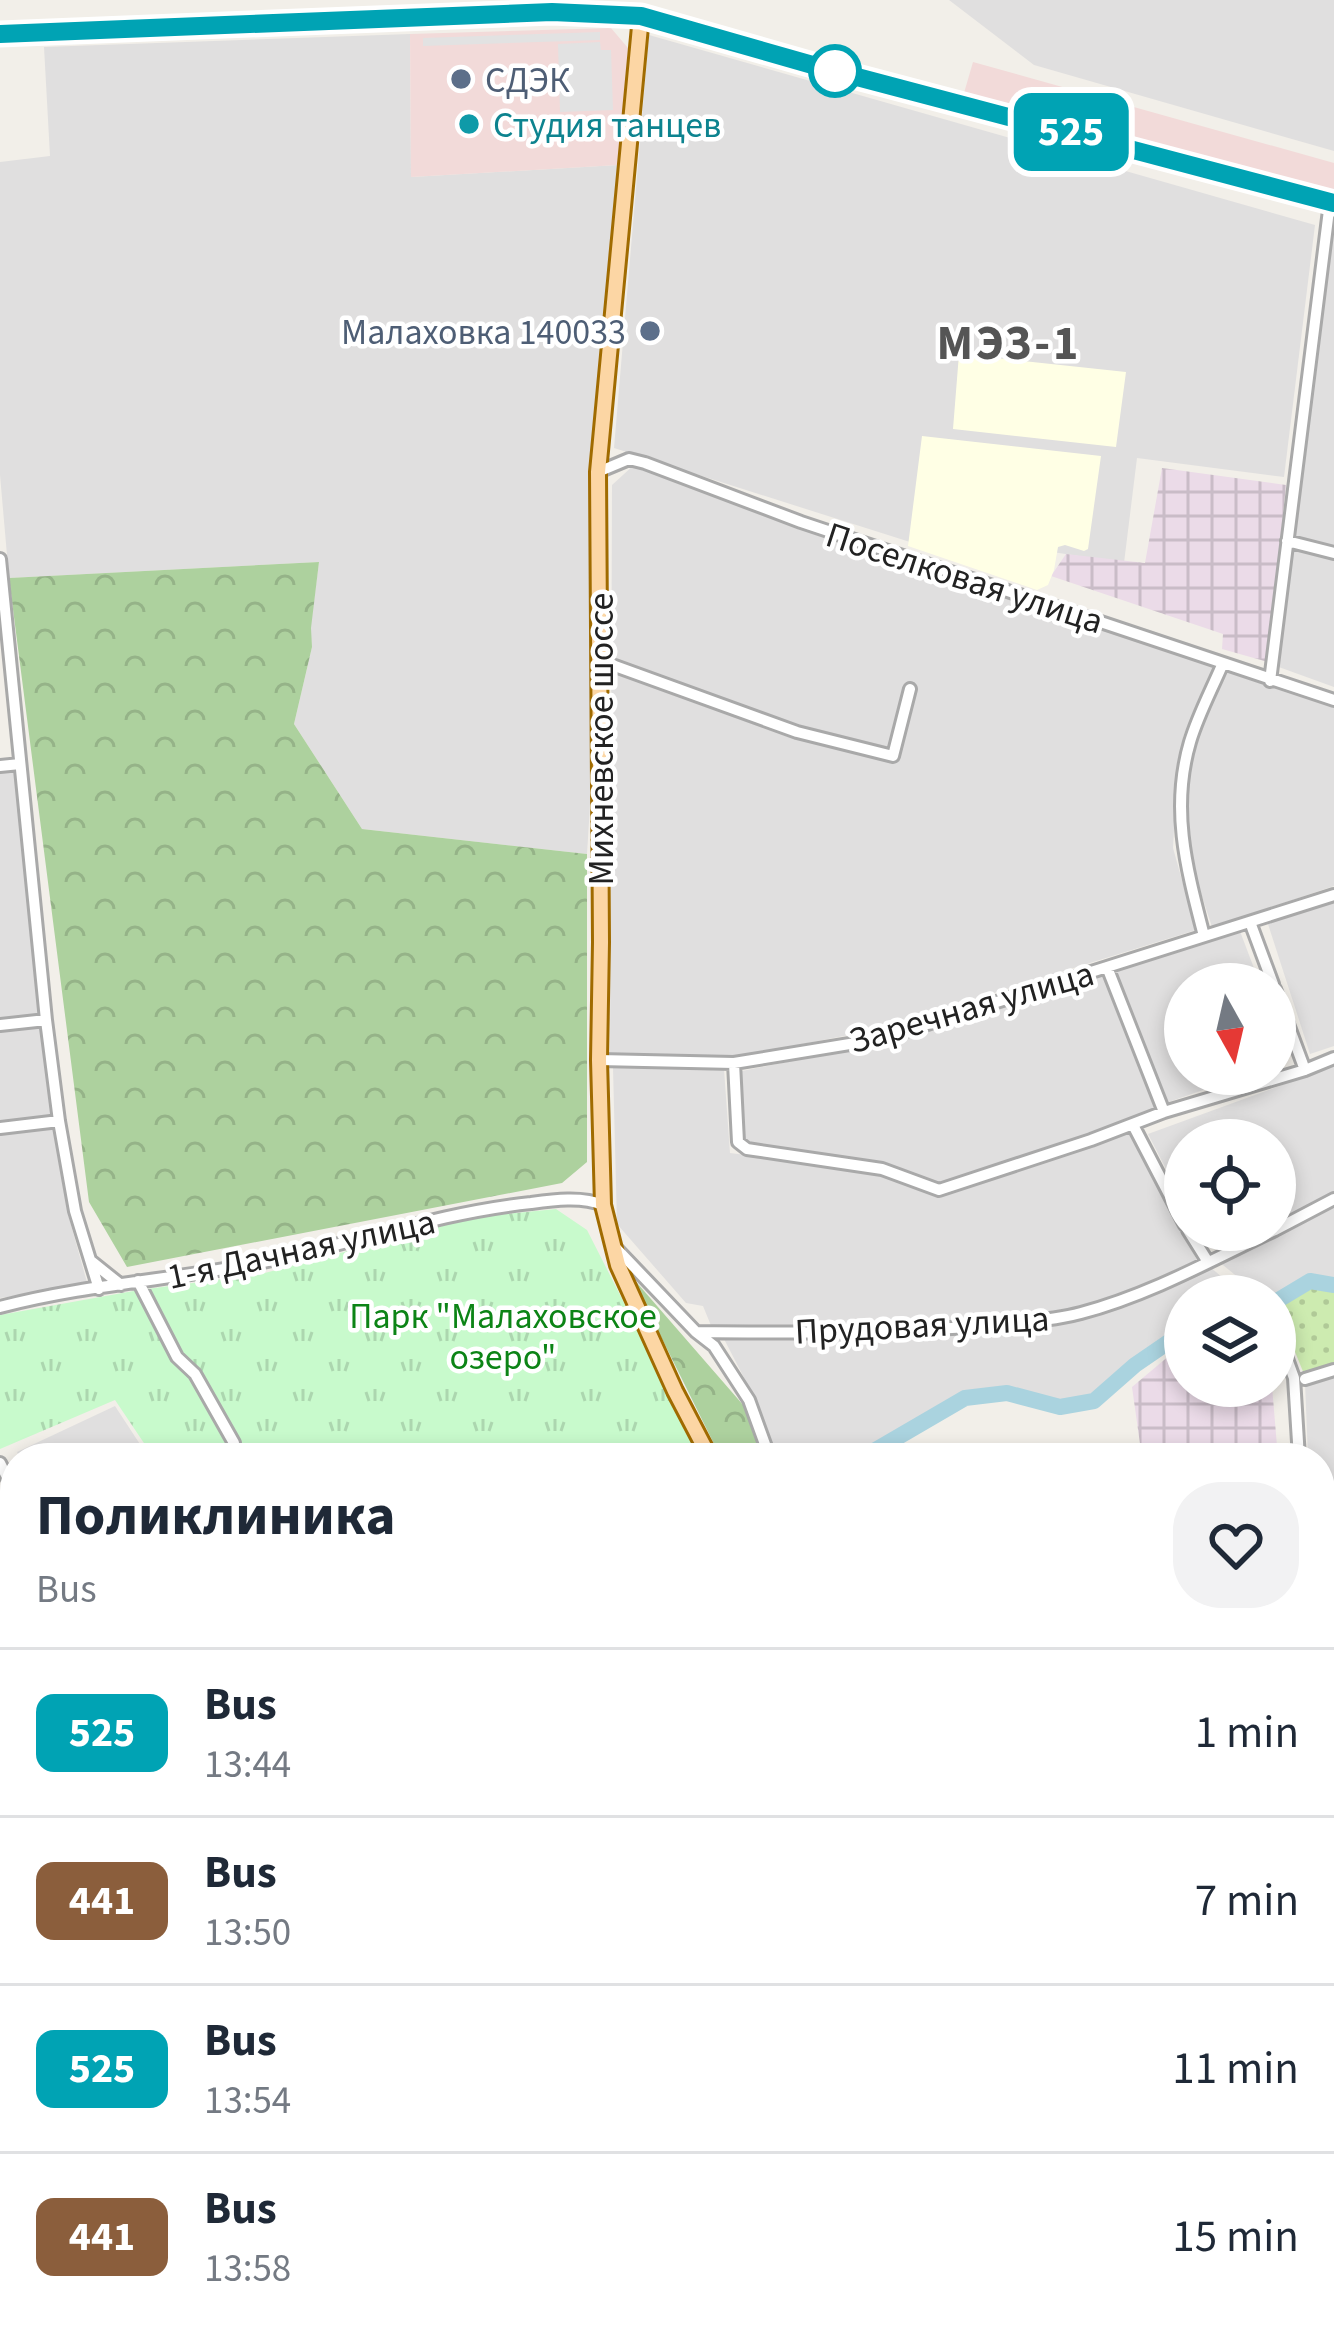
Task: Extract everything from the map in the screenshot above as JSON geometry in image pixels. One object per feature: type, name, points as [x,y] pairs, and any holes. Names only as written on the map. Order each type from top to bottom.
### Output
[{"type":"main road","points":[[0,34],[644,8],[823,68],[1332,202]]},
{"type":"main road","name":"Михневское шоссе","points":[[644,8],[598,472],[603,1205],[610,1242],[651,1341],[702,1443]]},
{"type":"street","points":[[1270,681],[1332,202]]},
{"type":"street","name":"Поселковая улица","points":[[598,472],[629,458],[801,522],[1334,700]]},
{"type":"street","points":[[1287,541],[1334,554]]},
{"type":"street","points":[[0,559],[59,1121],[75,1211],[98,1288]]},
{"type":"street","points":[[1204,936],[1182,850],[1180,819],[1191,739],[1223,663]]},
{"type":"street","points":[[601,665],[797,732],[893,756],[910,689]]},
{"type":"street","points":[[0,766],[20,764]]},
{"type":"street","name":"Заречная улица","points":[[599,1060],[734,1063],[880,1039],[1334,896]]},
{"type":"street","points":[[1250,922],[1265,963]]},
{"type":"street","points":[[1107,968],[1164,1112]]},
{"type":"street","points":[[0,1025],[46,1020]]},
{"type":"street","points":[[1296,1048],[1304,1070]]},
{"type":"street","points":[[734,1063],[738,1142],[747,1149],[883,1168],[939,1190],[1334,1058]]},
{"type":"street","points":[[0,1127],[59,1121]]},
{"type":"street","points":[[1133,1125],[1164,1185]]},
{"type":"street","name":"Прудовая улица","points":[[1296,1219],[1334,1199]]},
{"type":"street","name":"1-я Дачная улица","points":[[0,1307],[261,1262],[494,1208],[555,1200],[603,1205]]},
{"type":"street","points":[[610,1242],[714,1346],[749,1400],[765,1443]]},
{"type":"street","points":[[1201,1251],[1208,1262]]},
{"type":"street","name":"Прудовая улица","points":[[696,1332],[870,1333],[1046,1320],[1142,1292],[1231,1251]]},
{"type":"street","points":[[90,1261],[122,1285]]},
{"type":"street","points":[[138,1281],[177,1357],[195,1374],[234,1443]]},
{"type":"street","points":[[1305,1378],[1334,1370]]},
{"type":"street","points":[[1296,1407],[1298,1443]]},
{"type":"shaded area","points":[[949,0],[1334,0],[1334,151],[1034,65]]},
{"type":"shaded area","points":[[611,28],[628,48],[618,165],[411,177],[410,34]]},
{"type":"shaded area","points":[[600,32],[600,40],[423,46],[423,38]]},
{"type":"shaded area","points":[[410,34],[411,177],[618,165],[594,437],[595,723],[587,854],[362,829],[294,724],[312,647],[319,562],[9,578],[0,475],[0,162],[50,156],[44,47]]},
{"type":"shaded area","points":[[649,35],[1315,225],[1284,477],[1137,458],[1124,563],[1046,551],[1042,584],[614,448]]},
{"type":"shaded area","points":[[600,42],[601,50],[611,50],[613,110],[560,112],[558,44]]},
{"type":"shaded area","points":[[973,62],[1334,163],[1334,196],[964,93]]},
{"type":"shaded area","points":[[1334,230],[1334,551],[1294,540]]},
{"type":"shaded area","points":[[959,354],[1126,372],[1116,447],[953,429]]},
{"type":"shaded area","points":[[922,436],[1101,456],[1088,549],[1058,547],[1048,585],[1037,590],[908,546]]},
{"type":"shaded area","points":[[635,464],[801,522],[1217,654],[1223,663],[1198,700],[1183,737],[1176,794],[1173,848],[1196,930],[875,1030],[735,1057],[610,1055],[612,485]]},
{"type":"shaded area","points":[[1162,468],[1286,485],[1268,662],[1222,649],[1223,634],[1051,576],[1066,554],[1145,563]]},
{"type":"shaded area","points":[[1292,549],[1334,560],[1334,687],[1276,666]]},
{"type":"shaded area","points":[[1222,670],[1270,681],[1334,707],[1334,886],[1212,927],[1186,848],[1188,794],[1195,740]]},
{"type":"shaded area","points":[[17,770],[37,992],[46,1020],[68,1214],[88,1286],[0,1298],[0,772]]},
{"type":"shaded area","points":[[1334,900],[1334,1046],[1310,1054],[1296,1011],[1296,963],[1281,963],[1268,924]]},
{"type":"shaded area","points":[[1238,926],[1252,963],[1164,963],[1164,1095],[1189,1095],[1163,1104],[1115,969]]},
{"type":"shaded area","points":[[1103,970],[1159,1114],[937,1186],[748,1145],[743,1140],[742,1071],[884,1042]]},
{"type":"shaded area","points":[[1334,1066],[1334,1194],[1296,1214],[1296,1119],[1189,1119],[1255,1095],[1296,1095],[1296,1080]]},
{"type":"shaded area","points":[[613,1068],[724,1069],[730,1153],[874,1171],[942,1195],[1131,1132],[1164,1196],[1164,1251],[1192,1251],[1197,1260],[1099,1304],[1053,1314],[880,1327],[712,1328],[703,1306],[686,1303],[617,1224]]},
{"type":"shaded area","points":[[1164,1128],[1164,1165],[1148,1134]]},
{"type":"shaded area","points":[[1334,1203],[1334,1279],[1314,1275],[1296,1285],[1296,1275],[1235,1275],[1218,1261],[1238,1251],[1296,1251],[1296,1222]]},
{"type":"shaded area","points":[[1209,1266],[1220,1275],[1189,1275]]},
{"type":"shaded area","points":[[1164,1286],[1164,1340],[1093,1398],[1067,1403],[1007,1389],[968,1394],[877,1443],[769,1443],[754,1397],[724,1339],[901,1338],[1034,1326],[1100,1314]]},
{"type":"shaded area","points":[[1164,1360],[1164,1407],[1274,1407],[1277,1443],[1140,1443],[1132,1387]]},
{"type":"shaded area","points":[[1334,1373],[1334,1443],[1307,1443],[1305,1382]]},
{"type":"shaded area","points":[[115,1406],[139,1443],[36,1443]]},
{"type":"green space","points":[[319,562],[312,647],[294,724],[362,829],[587,854],[587,1162],[562,1183],[127,1267],[89,1202],[9,578]]},
{"type":"green space","name":"Парк \"Малаховское озеро\"","points":[[556,1209],[587,1230],[695,1443],[144,1443],[115,1400],[14,1443],[0,1443],[0,1315],[261,1274],[476,1217]]},
{"type":"green space","points":[[631,1276],[744,1406],[758,1443],[714,1443]]},
{"type":"green space","points":[[1310,1285],[1334,1288],[1334,1365],[1304,1374],[1296,1354],[1296,1293]]},
{"type":"waterway","points":[[1296,1289],[1310,1281],[1334,1285]]},
{"type":"waterway","points":[[888,1443],[965,1398],[1007,1393],[1060,1407],[1094,1401],[1164,1345]]},
{"type":"bus line","name":"525","points":[[0,34],[552,12],[641,16],[1334,203]]},
{"type":"place","name":"СДЭК","points":[[461,79]]},
{"type":"place","name":"Студия танцев","points":[[469,124]]},
{"type":"place","name":"Малаховка 140033","points":[[650,331]]},
{"type":"district","name":"МЭЗ-1","points":[[1009,342]]}]
